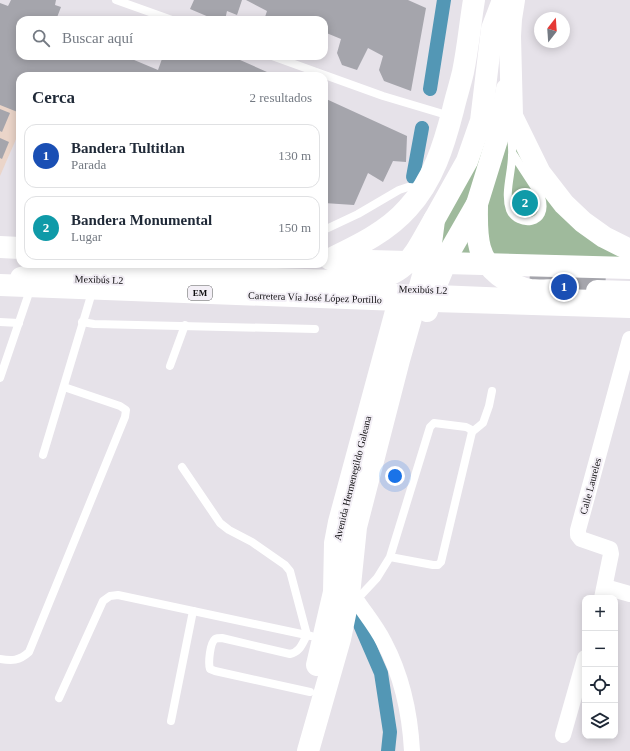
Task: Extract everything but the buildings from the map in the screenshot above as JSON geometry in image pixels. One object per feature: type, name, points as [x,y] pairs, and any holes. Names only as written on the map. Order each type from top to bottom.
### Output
[{"type":"main road","points":[[328,260],[353,248],[384,229],[408,209],[424,188],[437,162],[445,141],[463,71],[474,0]]},
{"type":"main road","points":[[14,282],[51,271],[364,282],[392,274],[402,268],[416,251],[467,161],[481,121],[492,29],[502,0]]},
{"type":"main road","points":[[514,0],[510,36],[512,116],[540,173],[564,204],[583,222],[604,237],[630,250]]},
{"type":"main road","points":[[334,592],[373,501],[432,295],[450,251],[477,204],[498,133],[512,59],[515,32],[514,0]]},
{"type":"main road","points":[[477,204],[480,247],[491,268],[502,277],[516,285],[531,290],[630,292]]},
{"type":"main road","points":[[308,751],[323,637],[349,595],[356,527],[399,360],[430,251],[434,220]]},
{"type":"main road","points":[[0,247],[16,248]]},
{"type":"main road","points":[[328,261],[630,268]]},
{"type":"main road","name":"Carretera Vía José López Portillo","points":[[14,282],[93,289],[630,307]]},
{"type":"main road","name":"Avenida Hermenegildo Galeana","points":[[295,751],[334,592],[335,543],[339,522],[399,300]]},
{"type":"street","name":"Calle Laureles","points":[[630,339],[578,530],[578,535],[581,539],[610,549],[611,554],[603,593],[630,594]]},
{"type":"street","points":[[329,613],[355,598],[384,641],[402,685],[411,728],[412,751]]},
{"type":"street","points":[[563,735],[582,667]]},
{"type":"lane","points":[[116,0],[161,16]]},
{"type":"lane","points":[[283,60],[316,72]]},
{"type":"lane","points":[[328,76],[383,96],[451,117]]},
{"type":"lane","points":[[512,116],[510,136],[513,154],[508,199],[511,212],[520,220],[529,221],[538,219],[542,213],[544,205],[541,197],[513,154]]},
{"type":"lane","points":[[328,228],[358,214],[399,190],[408,187],[424,188]]},
{"type":"lane","points":[[0,253],[16,254]]},
{"type":"lane","points":[[328,261],[630,272]]},
{"type":"lane","points":[[0,378],[19,323],[14,282]]},
{"type":"lane","name":"Mexibús L2","points":[[14,282],[630,295]]},
{"type":"lane","points":[[43,455],[93,289]]},
{"type":"lane","points":[[0,322],[19,323]]},
{"type":"lane","points":[[82,322],[94,324],[315,329]]},
{"type":"lane","points":[[170,366],[185,325]]},
{"type":"lane","points":[[0,659],[13,661],[22,658],[29,652],[125,417],[126,410],[120,406],[64,387]]},
{"type":"lane","points":[[390,557],[433,566],[438,565],[441,562],[472,432],[483,423],[492,391]]},
{"type":"lane","points":[[355,598],[362,594],[377,578],[390,557],[430,427],[434,423],[438,423],[466,427],[472,432]]},
{"type":"lane","points":[[182,467],[220,523],[229,530],[252,542],[278,560],[290,571],[323,637]]},
{"type":"lane","points":[[59,698],[103,601],[110,596],[118,595],[323,637]]},
{"type":"lane","points":[[171,721],[193,611]]},
{"type":"lane","points":[[310,692],[210,669],[209,664],[212,644],[215,639],[222,638],[290,654],[323,637]]},
{"type":"shaded area","points":[[0,104],[16,110],[16,139],[0,176]]},
{"type":"green space","points":[[501,87],[526,164],[630,259],[405,256]]},
{"type":"waterway","points":[[430,89],[444,0]]},
{"type":"waterway","points":[[413,177],[422,128]]},
{"type":"waterway","points":[[358,620],[381,673],[390,732],[388,751]]},
{"type":"place","name":"Bandera Monumental","points":[[525,203]]},
{"type":"place","name":"Bandera Tultitlan","points":[[564,287]]}]
